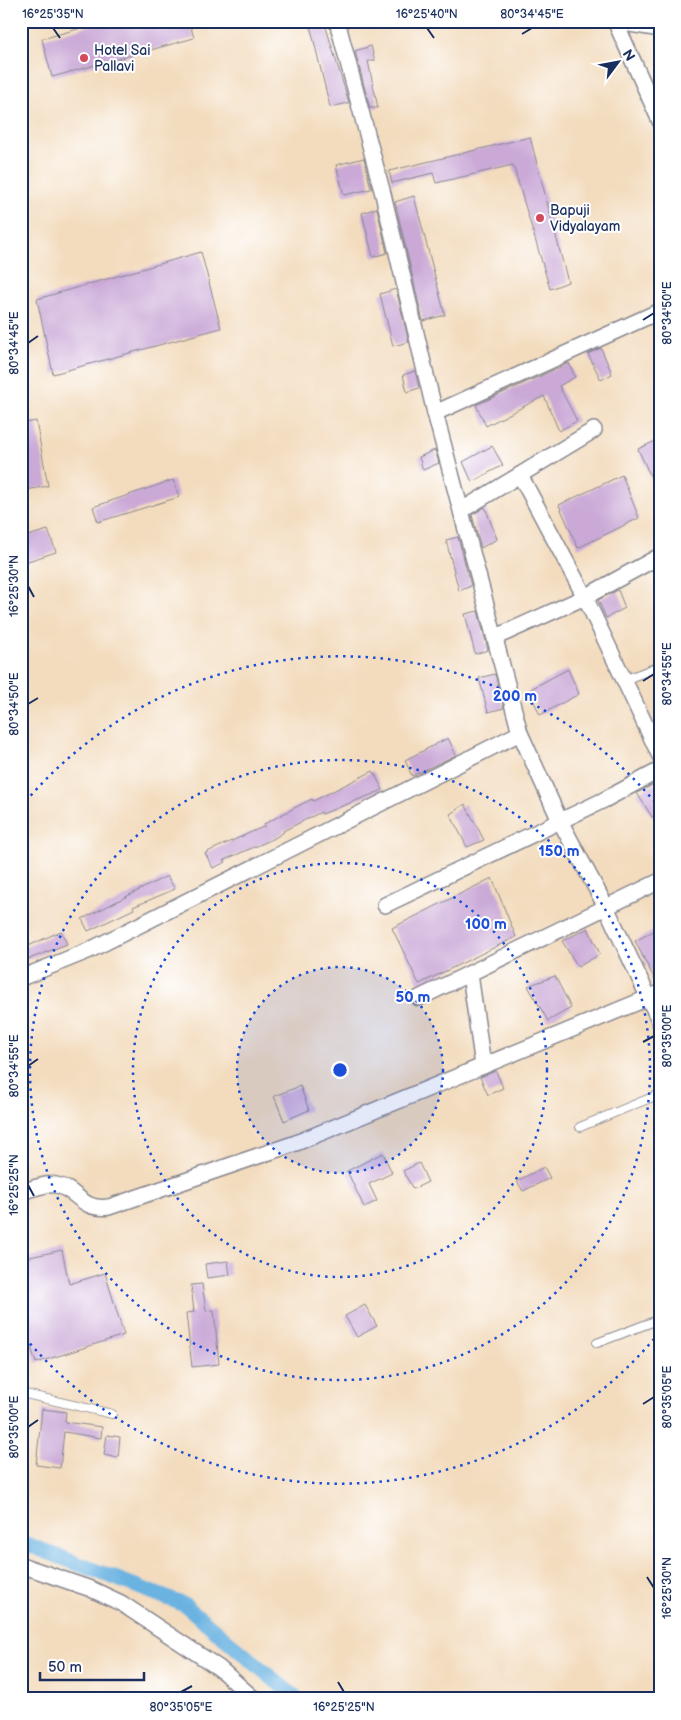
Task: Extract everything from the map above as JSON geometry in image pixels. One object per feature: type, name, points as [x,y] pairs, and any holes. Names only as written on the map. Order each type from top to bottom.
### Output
[{"type":"street","points":[[337,21],[383,194],[435,413],[496,637],[520,734],[560,821],[654,996],[660,1022]]},
{"type":"street","points":[[615,21],[660,121]]},
{"type":"street","points":[[629,21],[660,26]]},
{"type":"street","points":[[435,413],[660,311]]},
{"type":"street","points":[[462,510],[594,430]]},
{"type":"street","points":[[520,475],[584,597],[660,756]]},
{"type":"street","points":[[496,637],[584,597],[660,556]]},
{"type":"street","points":[[21,978],[90,950],[520,734]]},
{"type":"street","points":[[386,905],[560,821],[660,770]]},
{"type":"street","points":[[420,998],[660,881]]},
{"type":"street","points":[[470,974],[483,1066]]},
{"type":"street","points":[[21,1192],[54,1185],[63,1188],[84,1204],[98,1209],[108,1208],[296,1143],[654,996]]},
{"type":"street","points":[[21,1565],[91,1589],[121,1604],[219,1668],[254,1699]]},
{"type":"lane","points":[[624,680],[660,666]]},
{"type":"lane","points":[[580,1127],[660,1094]]},
{"type":"lane","points":[[597,1343],[660,1319]]},
{"type":"lane","points":[[21,1393],[112,1414]]},
{"type":"building","name":"Hotel Sai Pallavi","points":[[106,21],[189,21],[194,38],[52,77],[42,39]]},
{"type":"building","points":[[309,21],[324,21],[349,103],[330,107]]},
{"type":"building","points":[[371,46],[375,61],[368,61],[378,108],[370,108],[355,51]]},
{"type":"building","name":"Bapuji Vidyalayam","points":[[530,137],[568,282],[550,289],[513,165],[436,183],[433,173],[392,183],[389,171]]},
{"type":"building","points":[[364,158],[371,189],[344,195],[336,165]]},
{"type":"building","points":[[414,196],[445,315],[423,321],[395,202]]},
{"type":"building","points":[[377,208],[387,253],[373,257],[362,213]]},
{"type":"building","points":[[201,252],[221,328],[53,374],[37,299]]},
{"type":"building","points":[[396,289],[409,342],[393,346],[380,294]]},
{"type":"building","points":[[601,348],[612,374],[601,380],[588,354]]},
{"type":"building","points":[[569,363],[575,377],[559,386],[577,421],[559,431],[544,396],[486,426],[476,405]]},
{"type":"building","points":[[415,371],[419,388],[407,392],[403,375]]},
{"type":"building","points":[[36,421],[48,486],[21,491],[21,424]]},
{"type":"building","points":[[660,439],[660,497],[638,449]]},
{"type":"building","points":[[492,446],[503,465],[472,482],[463,462]]},
{"type":"building","points":[[435,450],[439,463],[423,470],[419,457]]},
{"type":"building","points":[[622,475],[639,518],[578,548],[559,505]]},
{"type":"building","points":[[173,480],[179,497],[98,522],[93,507]]},
{"type":"building","points":[[485,507],[497,539],[481,548],[472,515]]},
{"type":"building","points":[[48,530],[56,552],[25,562],[21,538]]},
{"type":"building","points":[[458,537],[471,586],[459,591],[446,540]]},
{"type":"building","points":[[618,590],[625,608],[606,618],[598,600]]},
{"type":"building","points":[[478,611],[488,650],[475,654],[465,614]]},
{"type":"building","points":[[568,669],[579,694],[540,715],[529,690]]},
{"type":"building","points":[[495,674],[504,708],[488,712],[479,678]]},
{"type":"building","points":[[448,738],[456,755],[412,776],[405,760]]},
{"type":"building","points":[[373,771],[383,790],[322,814],[321,812],[283,831],[273,839],[224,860],[226,862],[213,868],[205,853],[265,826],[264,824],[298,806],[312,799],[313,801]]},
{"type":"building","points":[[660,781],[660,813],[652,817],[637,793]]},
{"type":"building","points":[[465,804],[484,840],[467,847],[450,814]]},
{"type":"building","points":[[167,876],[175,889],[133,907],[134,909],[88,931],[82,919]]},
{"type":"building","points":[[492,878],[516,937],[419,984],[392,928]]},
{"type":"building","points":[[588,928],[600,954],[578,967],[562,941]]},
{"type":"building","points":[[660,928],[660,984],[657,984],[635,941]]},
{"type":"building","points":[[61,931],[67,944],[29,959],[24,948]]},
{"type":"building","points":[[555,976],[571,1008],[548,1021],[528,986]]},
{"type":"building","points":[[496,1071],[503,1088],[488,1095],[480,1077]]},
{"type":"building","points":[[300,1086],[309,1110],[284,1121],[274,1096]]},
{"type":"building","points":[[383,1153],[392,1173],[369,1184],[377,1201],[364,1207],[347,1171]]},
{"type":"building","points":[[419,1163],[428,1182],[413,1189],[403,1171]]},
{"type":"building","points":[[544,1167],[550,1178],[523,1191],[517,1181]]},
{"type":"building","points":[[62,1250],[69,1284],[105,1273],[124,1335],[36,1363],[21,1315],[21,1259]]},
{"type":"building","points":[[228,1261],[230,1275],[207,1278],[205,1264]]},
{"type":"building","points":[[202,1284],[206,1311],[214,1310],[219,1364],[192,1367],[186,1313],[194,1312],[191,1285]]},
{"type":"building","points":[[365,1305],[377,1326],[357,1337],[345,1316]]},
{"type":"building","points":[[42,1409],[66,1412],[65,1422],[102,1427],[101,1438],[64,1432],[60,1468],[36,1465]]},
{"type":"building","points":[[107,1435],[120,1437],[118,1458],[104,1455]]},
{"type":"waterway","points":[[21,1542],[185,1605],[297,1699]]},
{"type":"place","name":"Hotel Sai Pallavi","points":[[84,58]]},
{"type":"place","name":"Bapuji Vidyalayam","points":[[540,218]]}]
